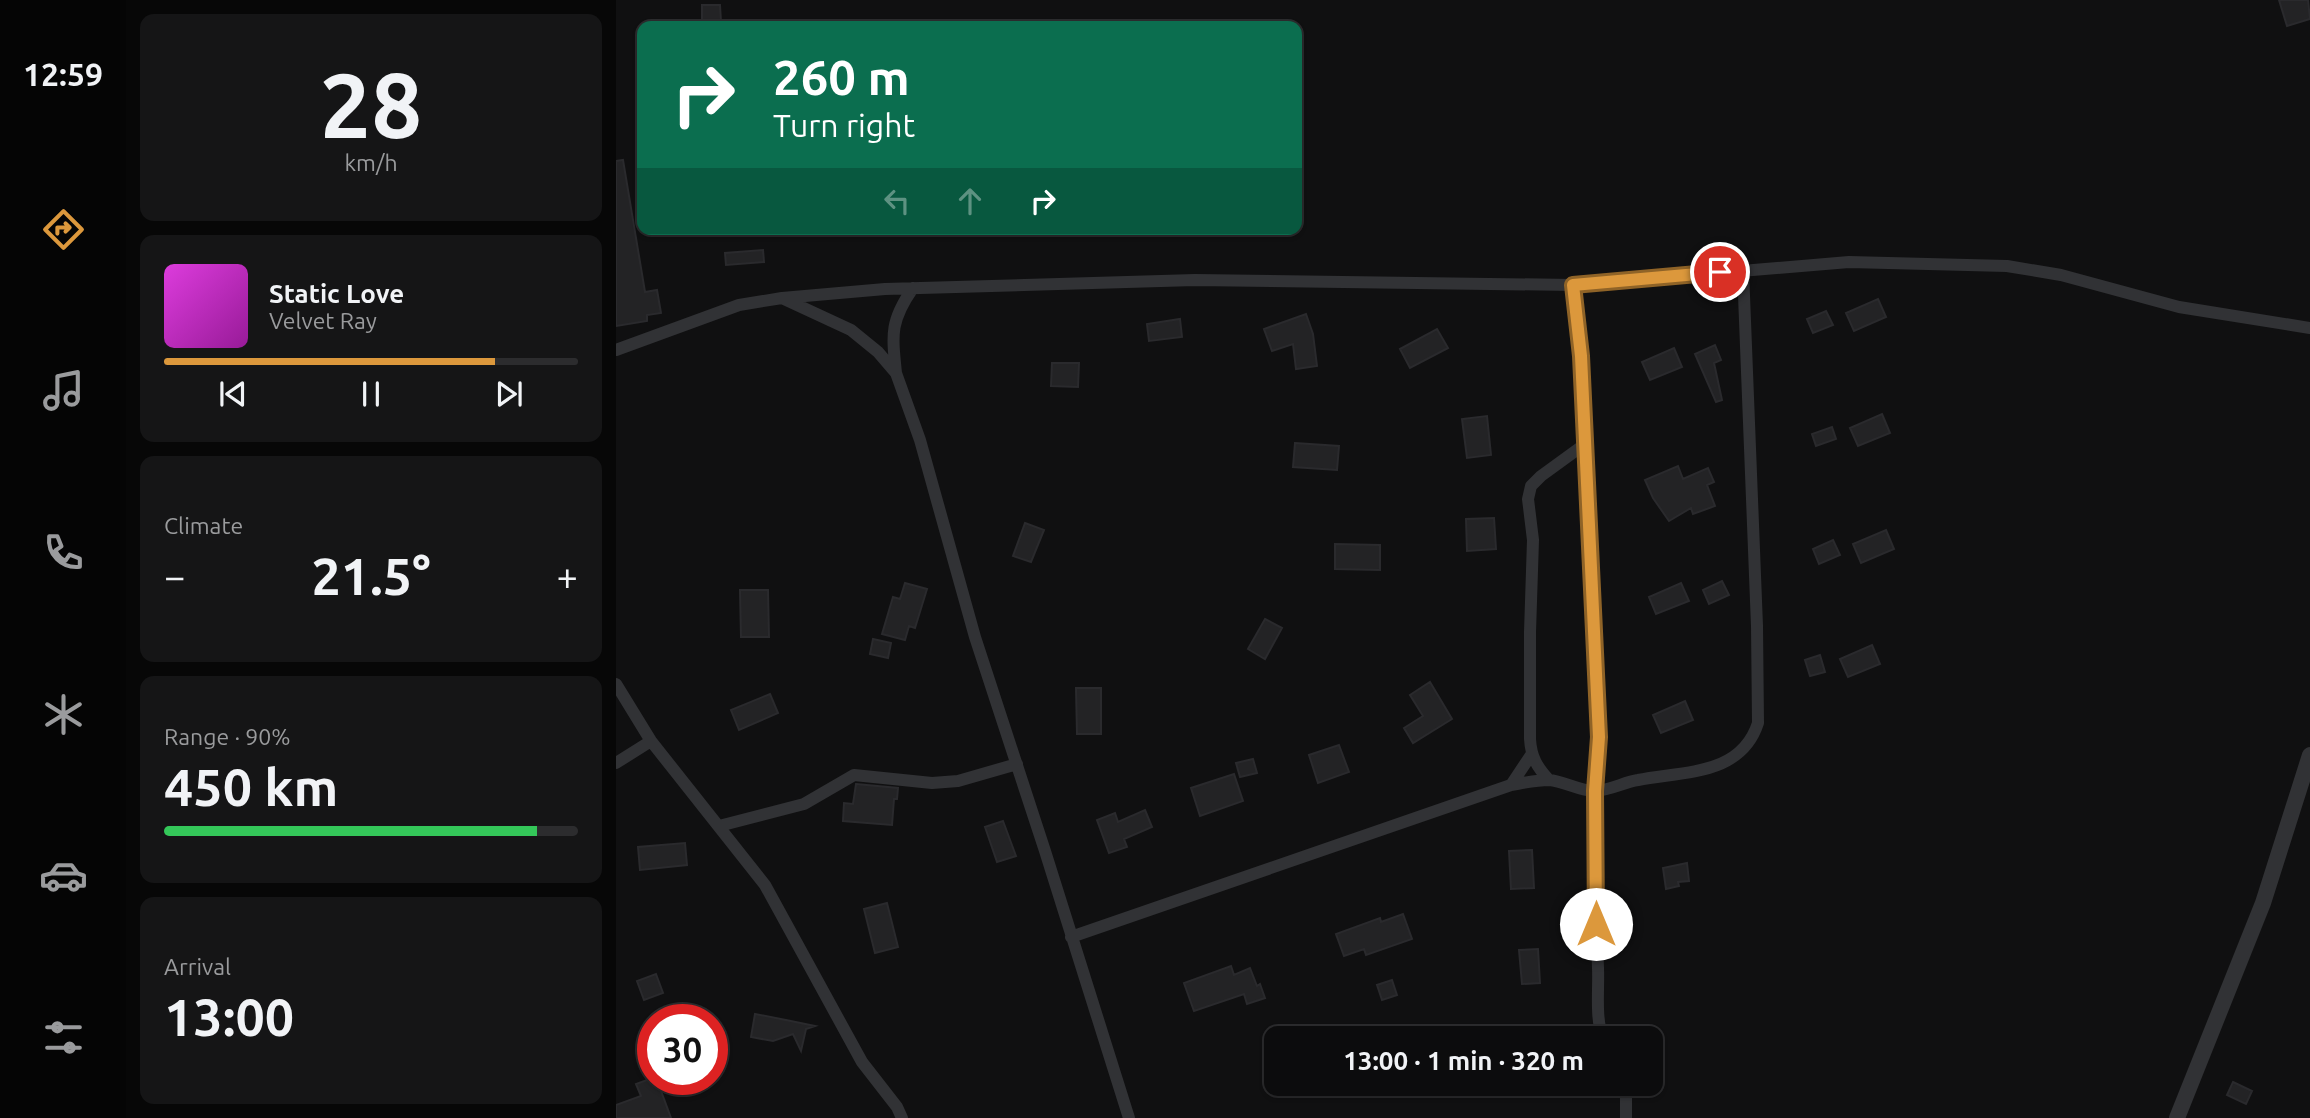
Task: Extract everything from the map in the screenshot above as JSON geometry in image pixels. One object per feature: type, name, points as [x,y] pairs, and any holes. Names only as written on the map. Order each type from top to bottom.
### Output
[{"type":"street","points":[[616,350],[739,305],[782,298],[913,288],[1195,280],[1573,285],[1849,262],[2007,266],[2061,275],[2179,307],[2310,328]]},
{"type":"street","points":[[1071,937],[1511,785],[1549,780],[1595,791],[1637,780],[1702,770],[1727,762],[1753,738],[1758,723],[1757,626],[1743,270]]},
{"type":"street","points":[[1573,285],[1581,356],[1599,737],[1595,791],[1596,924],[1601,1026]]},
{"type":"street","points":[[913,288],[898,310],[893,340],[896,373],[920,440],[975,637],[1129,1118]]},
{"type":"street","points":[[782,298],[851,330],[878,352],[896,373]]},
{"type":"street","points":[[1549,780],[1538,769],[1531,755],[1530,632],[1533,540],[1528,499],[1531,486],[1541,476],[1585,444]]},
{"type":"street","points":[[616,684],[651,741],[765,886],[862,1062],[897,1107],[902,1118]]},
{"type":"street","points":[[616,763],[651,741]]},
{"type":"street","points":[[1511,785],[1531,755]]},
{"type":"street","points":[[2177,1118],[2263,903],[2310,755]]},
{"type":"street","points":[[719,826],[804,804],[854,775],[932,783],[958,781],[1017,764]]},
{"type":"street","points":[[1626,1096],[1626,1118]]},
{"type":"building","points":[[2279,0],[2308,0],[2310,19],[2287,26]]},
{"type":"building","points":[[702,5],[720,5],[721,21],[702,21]]},
{"type":"building","points":[[623,160],[645,292],[657,290],[661,313],[647,315],[647,321],[616,326],[616,161]]},
{"type":"building","points":[[763,250],[764,262],[726,265],[725,253]]},
{"type":"building","points":[[1878,299],[1886,317],[1854,331],[1846,313]]},
{"type":"building","points":[[1826,311],[1833,325],[1813,333],[1807,319]]},
{"type":"building","points":[[1306,314],[1313,334],[1317,366],[1296,369],[1293,344],[1272,351],[1264,329]]},
{"type":"building","points":[[1180,319],[1182,337],[1149,341],[1147,324]]},
{"type":"building","points":[[1437,329],[1448,348],[1410,368],[1400,349]]},
{"type":"building","points":[[1715,345],[1721,360],[1714,363],[1722,400],[1716,402],[1695,354]]},
{"type":"building","points":[[1674,348],[1682,367],[1650,380],[1642,362]]},
{"type":"building","points":[[1052,363],[1079,363],[1078,387],[1051,386]]},
{"type":"building","points":[[1882,414],[1890,433],[1858,446],[1850,428]]},
{"type":"building","points":[[1487,416],[1491,455],[1467,458],[1462,419]]},
{"type":"building","points":[[1832,427],[1836,439],[1816,446],[1812,434]]},
{"type":"building","points":[[1295,443],[1339,446],[1337,470],[1293,467]]},
{"type":"building","points":[[1678,466],[1683,479],[1708,468],[1714,482],[1707,485],[1715,506],[1693,514],[1691,508],[1669,521],[1653,498],[1645,480]]},
{"type":"building","points":[[1494,518],[1496,549],[1467,551],[1466,519]]},
{"type":"building","points":[[1025,523],[1044,530],[1031,562],[1013,556]]},
{"type":"building","points":[[1886,530],[1894,549],[1861,563],[1853,544]]},
{"type":"building","points":[[1833,540],[1840,555],[1819,564],[1813,549]]},
{"type":"building","points":[[1335,544],[1380,545],[1380,570],[1335,569]]},
{"type":"building","points":[[1722,581],[1729,595],[1709,604],[1703,590]]},
{"type":"building","points":[[905,583],[927,589],[915,628],[909,626],[905,640],[882,634],[893,597],[900,599]]},
{"type":"building","points":[[1681,583],[1689,601],[1656,614],[1649,597]]},
{"type":"building","points":[[740,590],[768,590],[769,637],[741,637]]},
{"type":"building","points":[[1265,619],[1282,628],[1265,659],[1248,649]]},
{"type":"building","points":[[873,639],[891,643],[888,658],[870,654]]},
{"type":"building","points":[[1872,645],[1880,664],[1848,677],[1840,659]]},
{"type":"building","points":[[1820,655],[1825,672],[1810,676],[1805,660]]},
{"type":"building","points":[[1430,682],[1452,719],[1413,743],[1404,728],[1423,716],[1410,695]]},
{"type":"building","points":[[1076,688],[1101,688],[1101,734],[1077,734]]},
{"type":"building","points":[[770,694],[778,713],[739,730],[731,710]]},
{"type":"building","points":[[1685,701],[1693,720],[1661,733],[1653,715]]},
{"type":"building","points":[[1339,745],[1349,772],[1318,783],[1309,755]]},
{"type":"building","points":[[1253,759],[1257,773],[1240,777],[1236,763]]},
{"type":"building","points":[[1234,774],[1243,801],[1200,816],[1191,788]]},
{"type":"building","points":[[856,784],[898,788],[897,799],[894,799],[892,825],[843,821],[844,803],[853,804]]},
{"type":"building","points":[[1145,810],[1152,827],[1124,839],[1127,847],[1109,853],[1097,820],[1115,813],[1118,822]]},
{"type":"building","points":[[1003,821],[1016,856],[997,862],[985,827]]},
{"type":"building","points":[[685,843],[687,865],[640,870],[638,847]]},
{"type":"building","points":[[1532,850],[1534,888],[1511,889],[1509,851]]},
{"type":"building","points":[[1687,863],[1689,881],[1678,882],[1679,886],[1666,889],[1663,868]]},
{"type":"building","points":[[887,903],[898,947],[875,953],[864,909]]},
{"type":"building","points":[[1403,914],[1412,939],[1366,955],[1364,949],[1344,956],[1336,934],[1380,918],[1381,922]]},
{"type":"building","points":[[1538,949],[1540,983],[1522,984],[1519,950]]},
{"type":"building","points":[[1231,966],[1234,975],[1250,968],[1265,998],[1247,1004],[1244,994],[1194,1011],[1184,983]]},
{"type":"building","points":[[656,974],[663,993],[644,1000],[637,981]]},
{"type":"building","points":[[1392,980],[1397,995],[1382,1000],[1377,985]]},
{"type":"building","points":[[755,1014],[815,1026],[806,1029],[801,1051],[793,1034],[773,1041],[751,1037]]},
{"type":"building","points":[[2233,1082],[2252,1091],[2246,1104],[2227,1095]]},
{"type":"building","points":[[663,1095],[671,1118],[616,1118],[616,1105],[641,1096]]},
{"type":"route","points":[[1596,924],[1595,791],[1599,737],[1581,356],[1573,285],[1720,272]]}]
